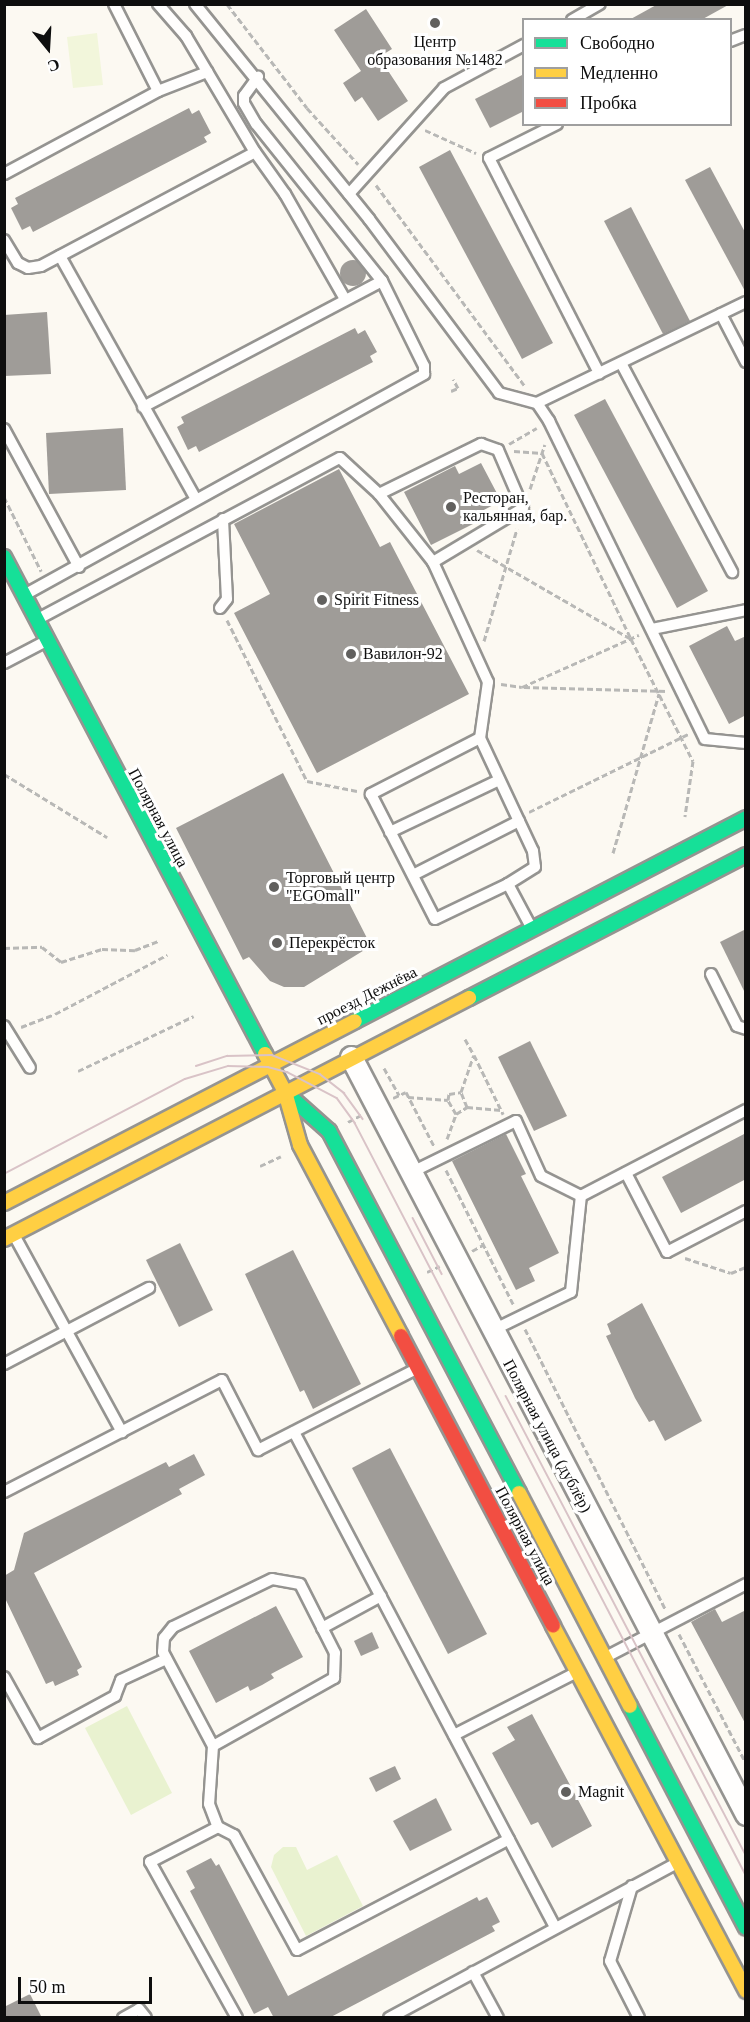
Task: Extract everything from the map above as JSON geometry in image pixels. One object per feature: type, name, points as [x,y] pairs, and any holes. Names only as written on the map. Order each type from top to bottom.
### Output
[{"type":"main road","name":"Полярная улица","points":[[4,557],[46,641],[285,1092],[300,1145],[746,1991]]},
{"type":"main road","name":"проезд Дежнёва","points":[[4,1203],[746,818]]},
{"type":"main road","points":[[9,1237],[351,1057],[746,855]]},
{"type":"main road","name":"Полярная улица","points":[[285,1092],[329,1131],[746,1928]]},
{"type":"street","name":"Полярная улица (дублёр)","points":[[351,1057],[491,1331],[746,1814]]},
{"type":"lane","points":[[114,4],[158,91]]},
{"type":"lane","points":[[159,4],[186,36],[255,152],[285,194],[345,299]]},
{"type":"lane","points":[[195,4],[258,78],[349,194],[499,393],[537,403],[746,302]]},
{"type":"lane","points":[[576,18],[600,4]]},
{"type":"lane","points":[[349,194],[444,88],[522,46]]},
{"type":"lane","points":[[4,174],[158,91],[207,72]]},
{"type":"lane","points":[[23,595],[79,567],[195,498],[424,374],[424,366],[382,281],[256,124],[243,96],[258,78]]},
{"type":"lane","points":[[553,126],[489,158],[599,373]]},
{"type":"lane","points":[[4,240],[18,263],[28,268],[60,256],[255,152]]},
{"type":"lane","points":[[60,256],[195,498]]},
{"type":"lane","points":[[143,407],[382,281]]},
{"type":"lane","points":[[721,314],[746,362]]},
{"type":"lane","points":[[621,363],[732,572]]},
{"type":"lane","points":[[537,403],[705,739],[746,743]]},
{"type":"lane","points":[[4,429],[79,567]]},
{"type":"lane","points":[[379,494],[481,444],[498,450],[523,508],[434,562]]},
{"type":"lane","points":[[35,620],[340,458],[379,494],[434,562],[480,657],[488,682],[480,738],[533,851],[535,867],[508,884],[435,919],[371,794],[480,738]]},
{"type":"lane","points":[[222,611],[226,598],[223,519]]},
{"type":"lane","points":[[652,629],[746,610]]},
{"type":"lane","points":[[4,663],[46,641]]},
{"type":"lane","points":[[390,832],[499,780]]},
{"type":"lane","points":[[413,875],[518,819]]},
{"type":"lane","points":[[508,884],[532,929]]},
{"type":"lane","points":[[711,974],[737,1026],[746,1029]]},
{"type":"lane","points":[[6,1029],[30,1068]]},
{"type":"lane","points":[[581,1196],[746,1110]]},
{"type":"lane","points":[[410,1173],[516,1121],[541,1176],[581,1196]]},
{"type":"lane","points":[[626,1173],[667,1252],[746,1211]]},
{"type":"lane","points":[[491,1331],[571,1293],[581,1196]]},
{"type":"lane","points":[[9,1237],[67,1331],[122,1432]]},
{"type":"lane","points":[[4,1364],[149,1288]]},
{"type":"lane","points":[[4,1492],[222,1380],[258,1450],[417,1368]]},
{"type":"lane","points":[[294,1432],[555,1927]]},
{"type":"lane","points":[[213,1746],[334,1678],[335,1653],[300,1584],[272,1579],[173,1628],[164,1638],[163,1652],[213,1746],[209,1804],[218,1827],[234,1835],[297,1950],[509,1839]]},
{"type":"lane","points":[[605,1657],[746,1584]]},
{"type":"lane","points":[[322,1628],[381,1596]]},
{"type":"lane","points":[[4,1677],[38,1738],[115,1696],[121,1680],[166,1659]]},
{"type":"lane","points":[[454,1735],[579,1671]]},
{"type":"lane","points":[[218,1827],[150,1862],[237,2018]]},
{"type":"lane","points":[[389,2018],[677,1863]]},
{"type":"lane","points":[[632,1886],[610,1961],[639,2018]]},
{"type":"lane","points":[[473,1972],[498,2018]]},
{"type":"lane","points":[[123,2018],[139,2009],[146,2018]]},
{"type":"path","points":[[227,4],[307,108],[395,205],[537,403]]},
{"type":"path","points":[[411,124],[489,158]]},
{"type":"path","points":[[451,392],[458,388],[453,379]]},
{"type":"path","points":[[498,450],[550,425]]},
{"type":"path","points":[[480,657],[523,508],[550,425]]},
{"type":"path","points":[[498,450],[542,453]]},
{"type":"path","points":[[542,453],[631,639],[693,761],[685,816]]},
{"type":"path","points":[[4,497],[46,583]]},
{"type":"path","points":[[465,543],[631,639]]},
{"type":"path","points":[[222,611],[307,781],[371,794]]},
{"type":"path","points":[[522,687],[652,629]]},
{"type":"path","points":[[488,682],[522,687],[659,693],[680,686]]},
{"type":"path","points":[[613,854],[636,761],[659,693]]},
{"type":"path","points":[[518,819],[700,728]]},
{"type":"path","points":[[4,774],[107,837]]},
{"type":"path","points":[[4,948],[42,947],[61,962],[102,949],[135,950],[159,941]]},
{"type":"path","points":[[6,1029],[55,1014],[167,956]]},
{"type":"path","points":[[78,1071],[194,1016]]},
{"type":"path","points":[[465,1039],[508,1125]]},
{"type":"path","points":[[466,1107],[461,1092],[474,1055]]},
{"type":"path","points":[[381,1062],[399,1095]]},
{"type":"path","points":[[406,1092],[672,1621],[746,1763]]},
{"type":"path","points":[[456,1114],[448,1100],[450,1094],[461,1092]]},
{"type":"path","points":[[408,1097],[448,1100]]},
{"type":"path","points":[[440,1158],[456,1114],[466,1107],[501,1110]]},
{"type":"path","points":[[667,1252],[731,1273],[746,1267]]},
{"type":"path","points":[[426,1273],[445,1263]]},
{"type":"green space","points":[[97,33],[103,85],[73,88],[67,37]]},
{"type":"green space","points":[[127,1706],[172,1793],[131,1815],[85,1728]]},
{"type":"green space","points":[[283,1847],[296,1847],[307,1870],[337,1855],[363,1906],[306,1936],[271,1867],[274,1855]]},
{"type":"building","points":[[658,4],[730,4],[705,18],[633,18]]},
{"type":"building","points":[[366,9],[392,49],[379,57],[408,101],[378,121],[362,97],[355,102],[343,83],[361,71],[334,30]]},
{"type":"building","points":[[522,75],[522,112],[490,128],[475,99]]},
{"type":"building","points":[[189,108],[192,114],[199,110],[211,133],[204,137],[207,142],[33,232],[30,226],[22,230],[11,208],[18,204],[15,198]]},
{"type":"building","points":[[450,150],[553,343],[522,359],[419,167]]},
{"type":"building","points":[[710,167],[746,234],[746,293],[685,180]]},
{"type":"building","points":[[631,207],[690,321],[663,334],[604,221]]},
{"type":"building","points":[[353,260],[362,264],[366,273],[362,282],[353,286],[344,282],[340,273],[344,264]]},
{"type":"building","points":[[47,312],[51,374],[4,376],[4,315]]},
{"type":"building","points":[[355,328],[358,334],[365,330],[377,352],[370,356],[373,362],[199,452],[196,446],[188,450],[177,427],[184,423],[181,417]]},
{"type":"building","points":[[605,399],[708,591],[677,608],[574,415]]},
{"type":"building","points":[[123,428],[126,490],[49,494],[46,433]]},
{"type":"building","name":"Ресторан, кальянная, бар.","points":[[481,463],[501,501],[480,512],[483,519],[431,545],[404,492],[455,466],[459,474]]},
{"type":"building","name":"Вавилон-92","points":[[339,469],[380,547],[390,542],[469,694],[317,773],[234,613],[270,594],[234,524]]},
{"type":"building","points":[[727,626],[735,641],[746,636],[746,715],[729,724],[689,646]]},
{"type":"building","name":"Торговый центр \"EGOmall\"","points":[[283,773],[371,946],[304,987],[284,987],[270,981],[249,957],[243,960],[176,828]]},
{"type":"building","points":[[746,929],[746,995],[720,942]]},
{"type":"building","points":[[530,1041],[567,1116],[534,1131],[498,1057]]},
{"type":"building","points":[[746,1133],[746,1179],[681,1213],[662,1177]]},
{"type":"building","points":[[506,1134],[526,1174],[521,1176],[559,1253],[529,1268],[535,1281],[516,1290],[452,1161]]},
{"type":"building","points":[[180,1243],[213,1310],[179,1327],[146,1260]]},
{"type":"building","points":[[293,1250],[361,1384],[313,1409],[304,1390],[300,1392],[245,1274]]},
{"type":"building","points":[[642,1303],[702,1421],[665,1441],[654,1420],[649,1422],[635,1398],[606,1336],[611,1334],[607,1324]]},
{"type":"building","points":[[390,1448],[487,1634],[448,1654],[352,1468]]},
{"type":"building","points":[[194,1454],[205,1475],[179,1489],[182,1494],[34,1573],[82,1667],[77,1670],[79,1675],[55,1686],[53,1681],[46,1684],[4,1596],[4,1576],[14,1570],[24,1533],[166,1462],[169,1467]]},
{"type":"building","points":[[276,1606],[303,1657],[271,1674],[274,1678],[262,1685],[250,1691],[248,1686],[216,1703],[189,1651]]},
{"type":"building","points":[[715,1609],[722,1622],[746,1610],[746,1725],[691,1622]]},
{"type":"building","points":[[372,1632],[379,1648],[361,1656],[354,1641]]},
{"type":"building","points":[[532,1714],[592,1826],[552,1848],[538,1822],[531,1825],[492,1753],[515,1740],[507,1727]]},
{"type":"building","points":[[395,1766],[401,1779],[376,1792],[369,1778]]},
{"type":"building","points":[[436,1798],[452,1830],[410,1851],[393,1821]]},
{"type":"building","points":[[211,1858],[216,1866],[219,1864],[288,1996],[477,1897],[479,1901],[487,1897],[500,1922],[492,1926],[495,1931],[329,2018],[274,2018],[268,2007],[254,2014],[190,1891],[195,1888],[186,1871]]},
{"type":"building","points":[[30,1994],[42,2018],[4,2018],[4,2007]]},
{"type":"tram line","points":[[196,1066],[227,1056],[272,1055],[320,1074],[344,1093],[363,1119]]},
{"type":"tram line","points":[[4,1174],[185,1079],[228,1066],[268,1067],[287,1072],[337,1098],[355,1123],[746,1875]]},
{"type":"tram line","points":[[413,1218],[442,1274]]},
{"type":"tram line","points":[[506,1396],[746,1855]]},
{"type":"traffic: fast","points":[[4,557],[265,1054]]},
{"type":"traffic: fast","points":[[355,1021],[746,818]]},
{"type":"traffic: fast","points":[[469,998],[746,855]]},
{"type":"traffic: fast","points":[[285,1092],[329,1131],[519,1493]]},
{"type":"traffic: fast","points":[[630,1706],[746,1928]]},
{"type":"traffic: slow","points":[[4,1239],[469,998]]},
{"type":"traffic: slow","points":[[4,1203],[355,1021]]},
{"type":"traffic: slow","points":[[265,1054],[285,1092],[300,1145],[401,1336]]},
{"type":"traffic: slow","points":[[519,1493],[630,1706]]},
{"type":"traffic: slow","points":[[553,1626],[746,1991]]},
{"type":"traffic: jam","points":[[401,1336],[553,1626]]},
{"type":"place","name":"Центр образования №1482","points":[[435,23]]},
{"type":"place","name":"Ресторан, кальянная, бар.","points":[[451,507]]},
{"type":"place","name":"Spirit Fitness","points":[[322,600]]},
{"type":"place","name":"Вавилон-92","points":[[351,654]]},
{"type":"place","name":"Торговый центр \"EGOmall\"","points":[[274,887]]},
{"type":"place","name":"Перекрёсток","points":[[277,943]]},
{"type":"place","name":"Magnit","points":[[566,1792]]}]
